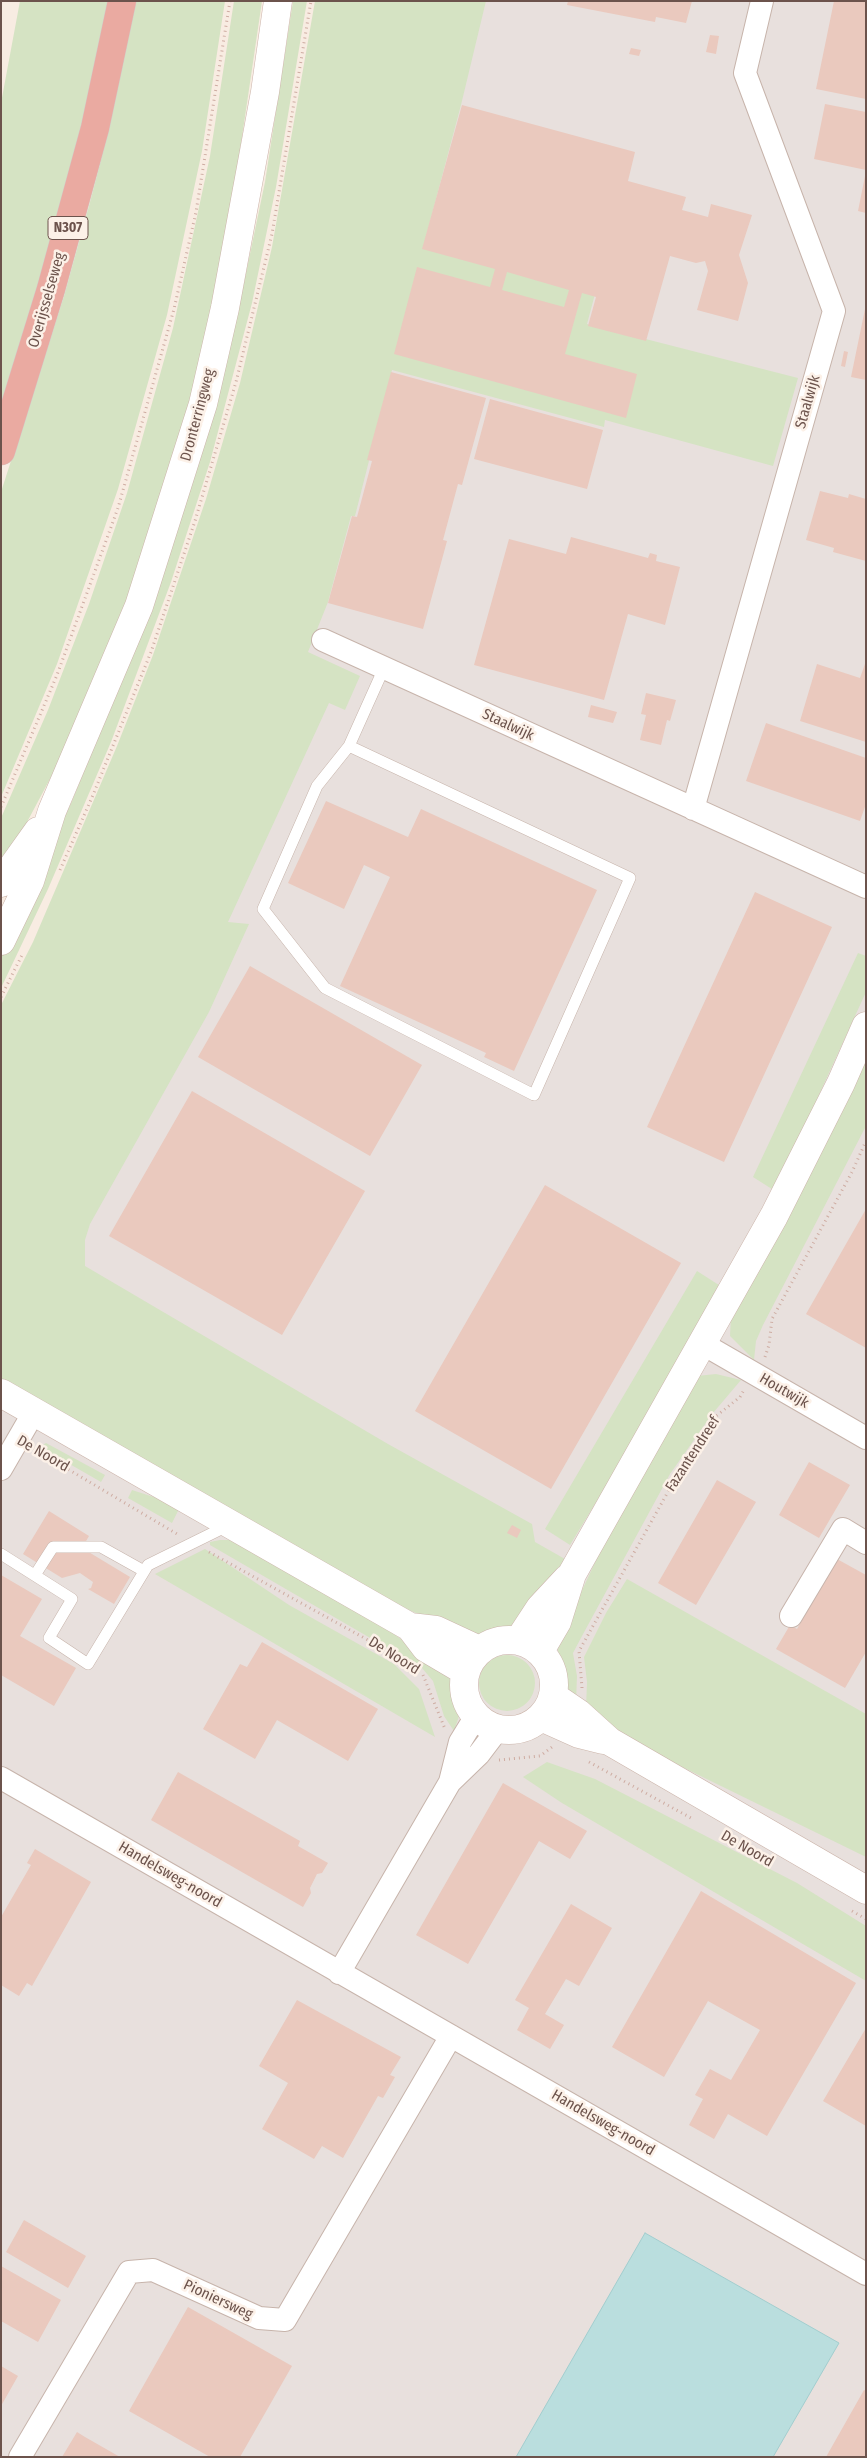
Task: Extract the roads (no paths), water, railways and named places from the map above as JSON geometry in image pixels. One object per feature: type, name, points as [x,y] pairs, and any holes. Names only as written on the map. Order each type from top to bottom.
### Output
[{"type":"highway","name":"Overijsselseweg","points":[[1,451],[51,289],[93,137],[122,1]]},
{"type":"main road","name":"Dronterringweg","points":[[1,942],[30,882],[52,811],[139,606],[203,404],[228,290],[265,92],[278,1]]},
{"type":"main road","name":"Dronterringweg","points":[[1,883],[52,811]]},
{"type":"main road","points":[[529,1646],[557,1622],[572,1574],[774,1216],[841,1084],[866,1026]]},
{"type":"main road","name":"De Noord","points":[[1,1393],[410,1627],[426,1648],[472,1660]]},
{"type":"main road","points":[[494,1641],[529,1646],[551,1667],[554,1686],[547,1706],[534,1722],[516,1729],[487,1722],[464,1695],[472,1660],[494,1641]]},
{"type":"main road","name":"De Noord","points":[[547,1706],[567,1729],[578,1734],[609,1741],[857,1900]]},
{"type":"street","name":"Staalwijk","points":[[693,809],[834,311],[745,72],[762,1]]},
{"type":"street","name":"Staalwijk","points":[[323,640],[866,887]]},
{"type":"street","name":"Houtwijk","points":[[703,1344],[866,1438]]},
{"type":"street","points":[[1,1469],[34,1412]]},
{"type":"street","points":[[791,1616],[843,1529],[866,1543]]},
{"type":"street","points":[[339,1973],[487,1722]]},
{"type":"street","name":"Handelsweg-noord","points":[[1,1778],[866,2274]]},
{"type":"street","name":"Pioniersweg","points":[[20,2457],[130,2272],[153,2270],[258,2318],[285,2320],[452,2036]]},
{"type":"lane","points":[[349,746],[630,878],[534,1095],[325,988],[263,909],[317,786],[349,746],[384,668]]},
{"type":"lane","points":[[1,1554],[72,1599],[49,1638],[88,1664],[148,1565],[231,1524]]},
{"type":"lane","points":[[35,1575],[53,1547],[101,1547],[144,1571]]},
{"type":"water","points":[[645,2233],[839,2343],[773,2457],[516,2457]]}]
